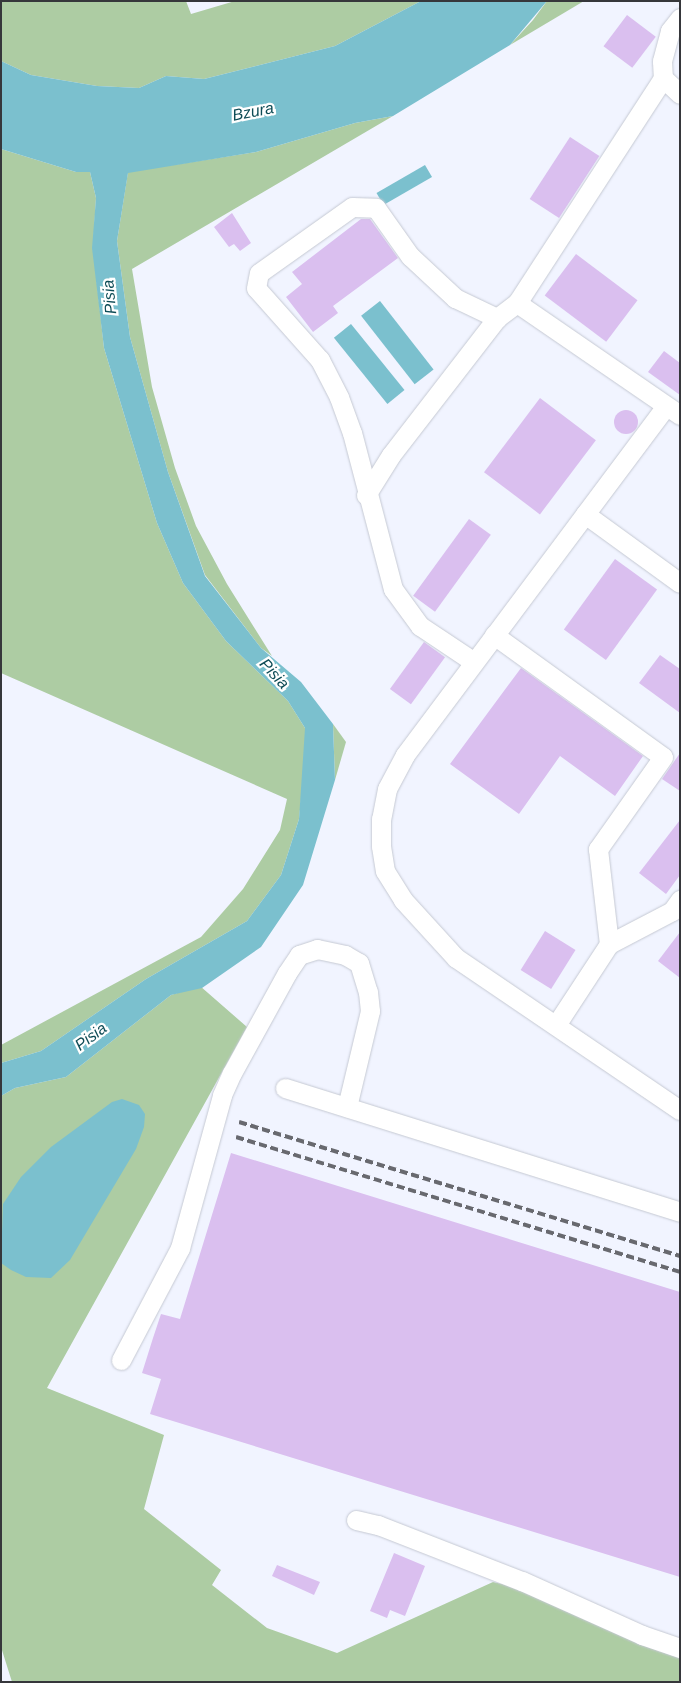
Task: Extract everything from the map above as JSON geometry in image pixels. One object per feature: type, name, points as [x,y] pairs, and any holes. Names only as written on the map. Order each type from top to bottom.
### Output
[{"type":"lane","points":[[366,495],[391,455],[497,318],[517,303],[663,78],[662,62],[670,31],[680,18]]},
{"type":"lane","points":[[663,78],[680,94]]},
{"type":"lane","points":[[474,662],[420,626],[393,589],[366,495],[352,433],[339,398],[320,360],[256,288],[259,273],[352,206],[376,208],[410,256],[455,298],[497,318]]},
{"type":"lane","points":[[517,303],[673,411],[585,514],[405,755],[387,789],[381,820],[385,871],[418,919],[456,958],[680,1110]]},
{"type":"lane","points":[[585,514],[680,582]]},
{"type":"lane","points":[[494,635],[663,757],[598,849],[609,944]]},
{"type":"lane","points":[[556,1026],[609,944],[672,911],[680,900]]},
{"type":"lane","points":[[121,1360],[180,1248],[222,1096],[232,1074],[287,973],[300,955],[317,950],[345,955],[358,963],[368,992],[370,1011],[347,1107]]},
{"type":"lane","points":[[285,1088],[680,1212]]},
{"type":"lane","points":[[356,1520],[378,1525],[522,1581],[642,1635],[680,1648]]},
{"type":"green space","points":[[1,1],[186,1],[191,14],[235,1],[421,1],[335,46],[204,79],[166,76],[139,88],[97,86],[31,75],[1,61]]},
{"type":"green space","points":[[547,1],[584,1],[510,45],[533,20]]},
{"type":"green space","points":[[393,116],[132,269],[152,387],[175,468],[196,526],[227,584],[272,656],[261,648],[205,575],[168,472],[130,337],[117,241],[128,172],[256,152],[355,123]]},
{"type":"green space","points":[[1,149],[76,172],[90,172],[96,198],[93,248],[104,348],[157,523],[183,583],[226,641],[288,701],[305,728],[305,760],[299,819],[281,875],[247,921],[146,979],[41,1051],[1,1063],[1,1045],[201,937],[243,889],[280,830],[287,799],[1,673]]},
{"type":"green space","points":[[333,724],[346,742],[335,780]]},
{"type":"green space","points":[[200,986],[247,1027],[47,1388],[164,1435],[144,1509],[221,1570],[212,1585],[267,1628],[337,1653],[493,1582],[516,1587],[648,1647],[680,1658],[680,1682],[12,1682],[1,1647],[1,1096],[15,1088],[66,1077],[171,995]]},
{"type":"water","points":[[421,1],[547,1],[510,45],[393,116],[355,123],[256,152],[128,173],[117,241],[130,337],[168,472],[205,576],[261,648],[301,682],[333,724],[335,780],[303,885],[261,947],[202,988],[171,995],[66,1077],[15,1088],[1,1096],[1,1063],[41,1051],[146,979],[247,921],[281,875],[299,819],[305,728],[288,701],[226,641],[183,583],[157,523],[104,348],[92,248],[96,198],[90,172],[76,172],[1,149],[1,61],[31,75],[97,86],[139,88],[166,76],[204,79],[335,46]]},
{"type":"water","points":[[425,165],[432,177],[384,205],[377,193]]},
{"type":"water","points":[[380,301],[434,370],[415,384],[361,316]]},
{"type":"water","points":[[351,324],[404,390],[387,404],[334,338]]},
{"type":"water","points":[[122,1099],[139,1105],[145,1114],[144,1127],[136,1149],[70,1260],[51,1278],[26,1277],[11,1270],[1,1263],[3,1204],[21,1177],[51,1147],[112,1102]]},
{"type":"building","points":[[627,15],[656,37],[632,68],[604,46]]},
{"type":"building","points":[[570,137],[599,156],[559,218],[530,199]]},
{"type":"building","points":[[232,213],[251,243],[240,251],[234,244],[229,247],[214,227]]},
{"type":"building","points":[[361,219],[370,219],[398,258],[333,306],[338,313],[313,332],[286,297],[302,284],[292,272]]},
{"type":"building","points":[[576,254],[637,300],[606,342],[545,296]]},
{"type":"building","points":[[664,351],[680,363],[680,395],[648,372]]},
{"type":"building","points":[[540,398],[596,440],[540,514],[484,472]]},
{"type":"building","points":[[626,410],[631,411],[637,417],[637,427],[631,433],[626,434],[621,433],[615,427],[614,422],[615,417],[621,411]]},
{"type":"building","points":[[469,519],[491,535],[435,612],[413,596]]},
{"type":"building","points":[[615,559],[657,590],[606,660],[564,629]]},
{"type":"building","points":[[424,642],[445,657],[411,704],[390,689]]},
{"type":"building","points":[[660,655],[680,669],[680,713],[639,683]]},
{"type":"building","points":[[521,668],[643,756],[615,796],[560,756],[519,814],[450,764]]},
{"type":"building","points":[[680,753],[680,791],[662,779]]},
{"type":"building","points":[[680,820],[680,875],[666,894],[639,873]]},
{"type":"building","points":[[545,931],[576,950],[551,989],[521,970]]},
{"type":"building","points":[[680,932],[680,978],[658,961]]},
{"type":"building","points":[[231,1153],[680,1292],[680,1577],[150,1414],[161,1379],[142,1373],[161,1314],[180,1319]]},
{"type":"building","points":[[394,1553],[425,1566],[405,1616],[390,1610],[387,1618],[370,1611]]},
{"type":"building","points":[[277,1565],[320,1582],[314,1595],[272,1576]]},
{"type":"railway","points":[[239,1122],[680,1256]]},
{"type":"railway","points":[[236,1137],[680,1272]]},
{"type":"water label","name":"Bzura","points":[[253,112]]},
{"type":"water label","name":"Pisia","points":[[110,297]]},
{"type":"water label","name":"Pisia","points":[[274,674]]},
{"type":"water label","name":"Pisia","points":[[91,1037]]}]
